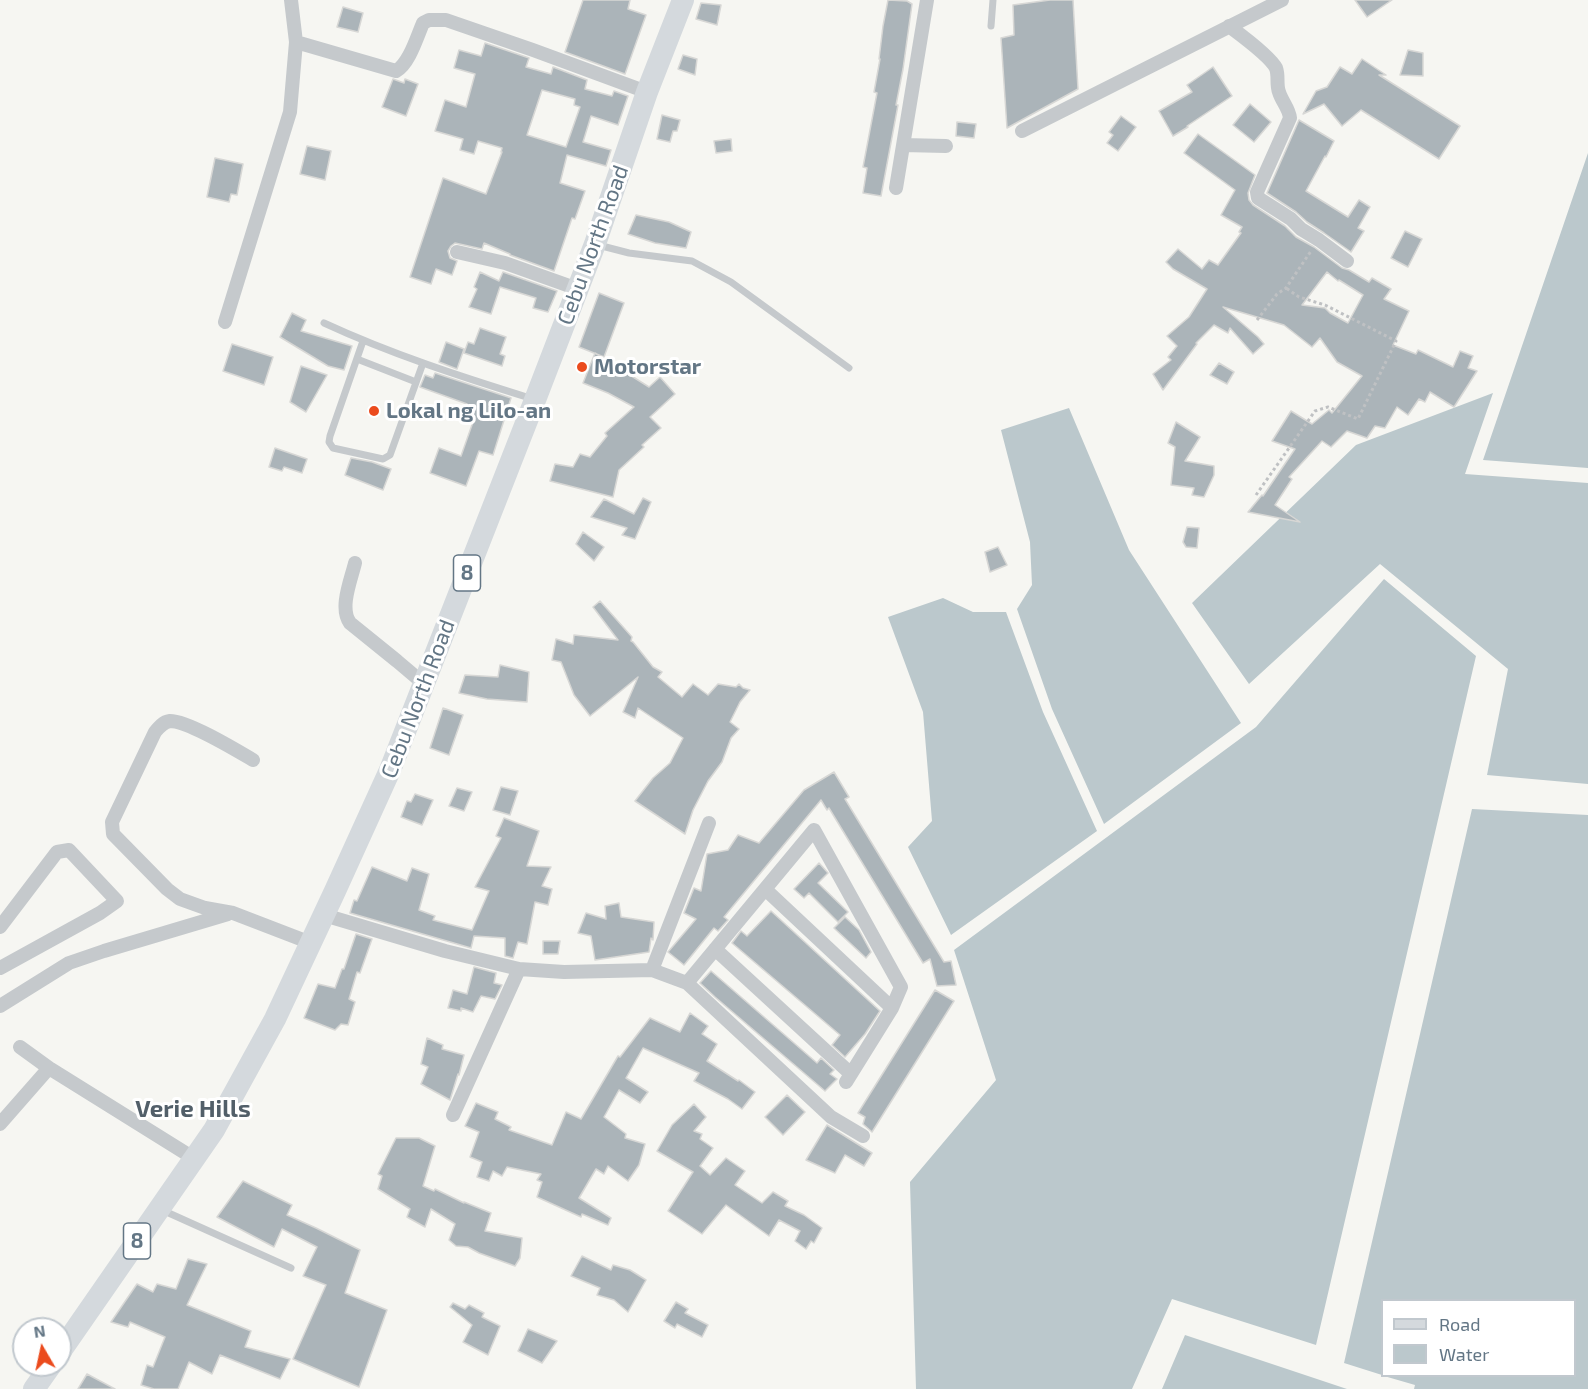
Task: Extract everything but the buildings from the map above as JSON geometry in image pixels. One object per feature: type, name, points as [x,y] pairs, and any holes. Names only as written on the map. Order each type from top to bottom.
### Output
[{"type":"main road","name":"Cebu North Road","points":[[72,1335],[214,1130],[275,1019],[324,915],[390,770],[578,289],[647,92],[683,0]]},
{"type":"street","points":[[225,322],[290,112],[296,42],[291,0]]},
{"type":"street","points":[[896,188],[927,0]]},
{"type":"street","points":[[1022,131],[1282,0]]},
{"type":"street","points":[[296,42],[396,71],[406,61],[423,23],[429,20],[446,20],[647,92]]},
{"type":"street","points":[[1229,26],[1270,60],[1276,68],[1277,88],[1289,111],[1290,118],[1257,192],[1258,198],[1291,219],[1301,229],[1347,261]]},
{"type":"street","points":[[903,145],[946,146]]},
{"type":"street","points":[[457,252],[505,263],[578,289]]},
{"type":"street","points":[[355,563],[344,607],[346,618],[423,683]]},
{"type":"street","points":[[253,760],[190,726],[170,721],[162,724],[155,732],[112,822],[113,834],[167,889],[180,899],[205,908],[233,913],[311,943]]},
{"type":"street","points":[[652,970],[709,823]]},
{"type":"street","points":[[687,983],[715,949],[814,830],[901,987],[892,1008],[848,1078],[715,949]]},
{"type":"street","points":[[0,927],[57,852],[62,850],[69,850],[117,901],[100,913],[0,968]]},
{"type":"street","points":[[765,889],[892,1008]]},
{"type":"street","points":[[0,1006],[69,963],[233,913]]},
{"type":"street","points":[[324,915],[445,951],[519,969],[564,972],[652,970],[687,983],[831,1117],[863,1137]]},
{"type":"street","points":[[453,1115],[519,969]]},
{"type":"street","points":[[20,1047],[49,1068],[195,1159]]},
{"type":"street","points":[[0,1124],[49,1068]]},
{"type":"lane","points":[[991,26],[993,0]]},
{"type":"lane","points":[[595,244],[628,254],[692,261],[730,282],[849,368]]},
{"type":"lane","points":[[324,323],[363,341],[423,363],[535,400]]},
{"type":"lane","points":[[363,341],[328,442],[333,448],[383,459],[390,455],[423,363]]},
{"type":"lane","points":[[357,359],[416,382]]},
{"type":"lane","points":[[160,1209],[291,1268]]},
{"type":"path","points":[[1257,320],[1277,294],[1286,288],[1319,240]]},
{"type":"path","points":[[1256,495],[1315,411],[1328,407],[1358,419],[1396,341],[1325,305],[1299,297],[1286,288]]},
{"type":"water","points":[[1588,153],[1588,468],[1483,460]]},
{"type":"water","points":[[1493,393],[1465,474],[1588,483],[1588,784],[1487,775],[1508,669],[1380,564],[1249,684],[1192,603],[1356,445]]},
{"type":"water","points":[[1069,408],[1129,550],[1241,723],[1104,824],[1052,709],[1017,609],[1032,585],[1030,542],[1001,430]]},
{"type":"water","points":[[1384,579],[1476,656],[1316,1345],[1172,1299],[1132,1389],[916,1389],[910,1182],[996,1080],[954,950],[1256,727]]},
{"type":"water","points":[[943,598],[973,612],[1006,612],[1043,712],[1097,831],[951,935],[908,847],[932,821],[923,712],[888,617]]},
{"type":"water","points":[[1472,809],[1588,815],[1588,1389],[1414,1389],[1415,1385],[1387,1377],[1576,1377],[1576,1299],[1381,1299],[1381,1375],[1344,1363]]},
{"type":"water","points":[[1185,1335],[1347,1389],[1162,1389]]},
{"type":"place","name":"Motorstar","points":[[582,367]]},
{"type":"place","name":"Lokal ng Lilo-an","points":[[374,411]]},
{"type":"district","name":"Verie Hills","points":[[193,1109]]}]
